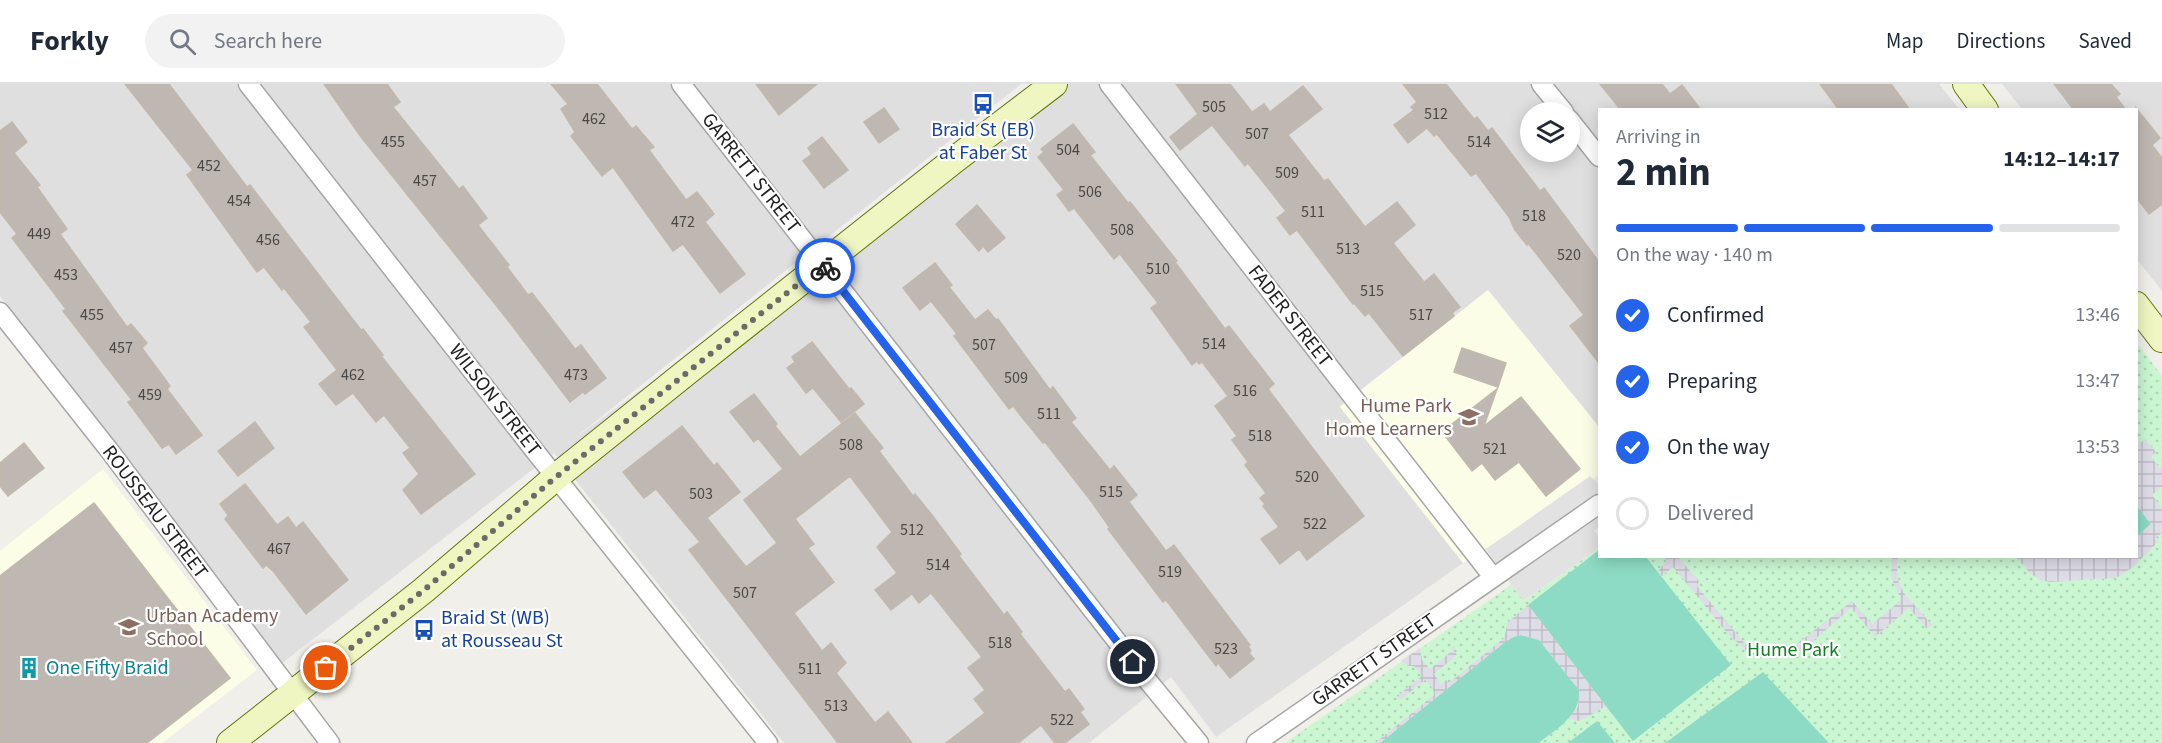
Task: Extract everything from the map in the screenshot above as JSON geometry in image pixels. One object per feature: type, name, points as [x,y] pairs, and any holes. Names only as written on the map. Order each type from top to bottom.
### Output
[{"type":"main road","points":[[230,743],[424,590],[556,477],[953,160],[1054,84]]},
{"type":"main road","points":[[1966,84],[1984,108]]},
{"type":"main road","points":[[2138,308],[2162,339]]},
{"type":"street","name":"WILSON STREET","points":[[248,84],[768,743]]},
{"type":"street","name":"GARRETT STREET","points":[[681,84],[1199,743]]},
{"type":"street","name":"FADER STREET","points":[[1109,84],[1493,577]]},
{"type":"street","points":[[1541,84],[1556,102]]},
{"type":"street","points":[[1580,133],[1598,156]]},
{"type":"street","name":"ROUSSEAU STREET","points":[[0,312],[109,450],[330,743]]},
{"type":"street","name":"GARRETT STREET","points":[[1256,743],[1598,505]]},
{"type":"shaded area","points":[[0,84],[1021,84],[572,440],[1061,84],[1939,84],[1958,108],[1598,108],[1598,426],[1488,290],[1340,406],[1463,563],[1216,737],[1171,677],[1089,743],[784,743],[554,453],[281,664],[112,438],[0,296]]},
{"type":"shaded area","points":[[2002,84],[2162,84],[2162,291],[2138,261],[2138,108],[2021,108]]},
{"type":"shaded area","name":"Hume Park Home Learners","points":[[1488,290],[1598,426],[1598,476],[1463,563],[1340,407]]},
{"type":"shaded area","points":[[2145,439],[2156,452],[2151,457],[2160,468],[2162,467],[2162,487],[2152,495],[2162,508],[2162,533],[2154,539],[2159,541],[2133,567],[2116,578],[2050,582],[2040,580],[2030,573],[2017,558],[2138,558],[2138,535],[2151,524],[2138,508],[2138,440],[2140,443]]},
{"type":"shaded area","name":"Urban Academy School","points":[[103,469],[257,670],[162,743],[124,743],[0,584],[0,551]]},
{"type":"shaded area","points":[[1590,476],[1598,484],[1598,528],[1594,531],[1598,536],[1598,549],[1523,601],[1486,549]]},
{"type":"shaded area","points":[[1665,558],[1679,558],[1699,581],[1697,586],[1745,644],[1756,651],[1773,653],[1789,650],[1852,601],[1872,624],[1901,600],[1891,577],[1892,558],[1898,558],[1899,584],[1904,593],[1932,625],[1927,629],[1909,608],[1875,637],[1851,608],[1794,655],[1773,659],[1752,656],[1728,634],[1673,567],[1662,576],[1660,574],[1658,571],[1666,562]]},
{"type":"shaded area","points":[[1528,605],[1606,706],[1580,721],[1568,719],[1578,706],[1579,690],[1539,640],[1521,635],[1505,642],[1380,743],[1375,743],[1434,695],[1433,689],[1425,680],[1400,700],[1398,696],[1390,695],[1398,695],[1422,676],[1414,666],[1408,666],[1401,661],[1420,648],[1422,660],[1430,669],[1455,646],[1454,651],[1457,655],[1434,674],[1441,684],[1446,680],[1449,683],[1504,638],[1508,622]]},
{"type":"green space","name":"Hume Park","points":[[2138,345],[2162,376],[2162,743],[1285,743],[1511,585],[1524,601],[1598,549],[1598,558],[2138,558]]},
{"type":"green space","points":[[2138,508],[2151,524],[2138,535]]},
{"type":"green space","points":[[1598,551],[1598,558],[1647,558],[1731,665],[1633,741],[1528,605]]},
{"type":"green space","points":[[1521,635],[1539,640],[1579,690],[1576,707],[1567,721],[1539,743],[1380,743],[1505,642]]},
{"type":"green space","points":[[1763,672],[1829,743],[1665,743]]},
{"type":"green space","points":[[1597,721],[1615,743],[1568,743]]},
{"type":"building","points":[[125,84],[169,84],[247,187],[250,185],[475,474],[421,514],[403,490],[419,474],[403,453],[410,448],[384,415],[376,422],[353,393],[336,405],[319,384],[337,370],[304,327],[311,322],[264,267],[257,272],[187,175],[193,170]]},
{"type":"building","points":[[324,84],[387,84],[400,102],[393,107],[459,189],[463,186],[487,218],[478,225],[509,265],[507,267],[528,295],[532,293],[575,349],[581,345],[606,378],[570,402],[507,319],[361,137]]},
{"type":"building","points":[[551,84],[597,84],[632,129],[636,126],[654,147],[649,150],[686,200],[697,192],[714,214],[705,222],[745,274],[720,293],[683,244],[673,251],[613,167],[602,176],[571,136],[575,132],[561,109],[568,104]]},
{"type":"building","points":[[756,84],[817,84],[779,115]]},
{"type":"building","points":[[1176,84],[1230,84],[1252,112],[1264,104],[1270,112],[1303,86],[1322,109],[1288,135],[1324,181],[1328,179],[1365,227],[1397,202],[1415,225],[1393,243],[1424,282],[1434,274],[1460,307],[1452,313],[1454,316],[1403,356],[1369,313],[1365,316],[1353,304],[1297,230],[1290,235],[1277,218],[1286,211],[1248,163],[1245,166],[1212,125],[1180,150],[1170,137],[1198,114]]},
{"type":"building","points":[[1403,84],[1446,84],[1474,119],[1477,117],[1488,131],[1492,128],[1540,191],[1544,188],[1598,261],[1598,362],[1570,326],[1584,315],[1528,243],[1527,245],[1515,230],[1509,217],[1476,173],[1471,176],[1437,134],[1434,136],[1427,128],[1408,143],[1394,125],[1414,110],[1411,107],[1417,102]]},
{"type":"building","points":[[1600,84],[1662,84],[1670,94],[1682,85],[1699,108],[1619,108]]},
{"type":"building","points":[[1820,84],[1891,84],[1909,108],[1838,108]]},
{"type":"building","points":[[2054,84],[2111,84],[2120,94],[2116,97],[2124,108],[2072,108]]},
{"type":"building","points":[[884,108],[899,129],[879,143],[864,122]]},
{"type":"building","points":[[2138,110],[2160,138],[2152,145],[2162,158],[2162,204],[2149,214],[2138,200]]},
{"type":"building","points":[[12,122],[27,142],[14,153],[40,185],[37,187],[67,229],[60,234],[127,327],[131,324],[147,343],[142,348],[170,386],[167,389],[202,435],[176,454],[169,444],[162,448],[128,402],[132,400],[63,311],[66,309],[12,238],[17,234],[0,212],[0,131]]},
{"type":"building","points":[[1073,124],[1095,152],[1090,155],[1177,261],[1175,262],[1225,329],[1229,326],[1274,384],[1268,389],[1364,516],[1307,560],[1299,549],[1280,564],[1261,539],[1279,527],[1263,506],[1265,504],[1260,498],[1266,493],[1245,465],[1248,462],[1232,440],[1237,436],[1215,406],[1228,396],[1202,362],[1199,364],[1197,361],[1192,365],[1151,308],[1158,303],[1120,254],[1114,259],[1074,208],[1069,211],[1057,195],[1064,190],[1038,157],[1044,152],[1041,149]]},
{"type":"building","points":[[822,137],[848,170],[824,188],[803,161],[812,154],[808,148]]},
{"type":"building","points":[[977,205],[1005,238],[988,252],[983,246],[979,251],[956,224]]},
{"type":"building","points":[[935,263],[952,285],[949,287],[975,320],[988,310],[996,320],[998,319],[1050,390],[1053,387],[1076,418],[1071,422],[1110,470],[1114,466],[1137,495],[1129,502],[1166,551],[1174,545],[1250,645],[1248,646],[1251,651],[1249,653],[1254,659],[1230,678],[1218,663],[1216,666],[1166,600],[1163,602],[1108,529],[1110,528],[1091,501],[1045,442],[1043,443],[1013,406],[1009,409],[954,336],[957,334],[931,301],[920,310],[903,288]]},
{"type":"building","points":[[812,342],[849,389],[851,388],[864,404],[841,422],[813,388],[806,393],[787,368],[795,362],[792,357]]},
{"type":"building","points":[[1462,348],[1506,363],[1498,387],[1454,372]]},
{"type":"building","points":[[1497,389],[1484,426],[1521,397],[1580,469],[1546,496],[1519,462],[1495,480],[1482,463],[1472,471],[1442,432]]},
{"type":"building","points":[[754,394],[777,424],[775,426],[800,457],[855,413],[883,448],[879,451],[913,496],[915,494],[932,515],[961,554],[959,556],[1004,615],[1007,612],[1022,632],[1020,634],[1065,692],[1069,689],[1084,709],[1080,712],[1089,724],[1065,743],[1055,743],[1041,725],[1018,743],[946,743],[985,713],[974,699],[985,690],[968,668],[982,657],[931,593],[919,603],[912,594],[891,610],[875,590],[897,573],[877,547],[892,532],[850,476],[795,519],[814,544],[808,548],[834,582],[794,613],[822,651],[831,643],[846,663],[836,673],[875,723],[888,712],[912,743],[838,743],[689,550],[700,542],[656,489],[644,498],[623,472],[682,426],[714,466],[717,463],[740,492],[707,518],[746,567],[777,543],[744,500],[783,469],[758,438],[754,442],[730,412]]},
{"type":"building","points":[[255,422],[274,448],[238,476],[218,451]]},
{"type":"building","points":[[24,443],[44,468],[8,496],[0,486],[0,463]]},
{"type":"building","points":[[245,484],[277,525],[288,517],[296,528],[303,522],[348,580],[306,614],[274,572],[266,565],[263,568],[225,519],[228,515],[220,504]]},
{"type":"building","name":"Urban Academy School","points":[[94,503],[230,678],[147,743],[0,743],[0,576]]},
{"type":"way so far","points":[[326,668],[424,590],[556,477],[822,265],[825,268]]},
{"type":"place","name":"Braid St (EB) at Faber St","points":[[983,104]]},
{"type":"place","name":"Hume Park Home Learners","points":[[1469,417]]},
{"type":"place","name":"Urban Academy School","points":[[129,627]]},
{"type":"place","name":"Braid St (WB) at Rousseau St","points":[[424,630]]},
{"type":"place","name":"One Fifty Braid","points":[[29,668]]},
{"type":"route","points":[[825,268],[1133,662]]}]
